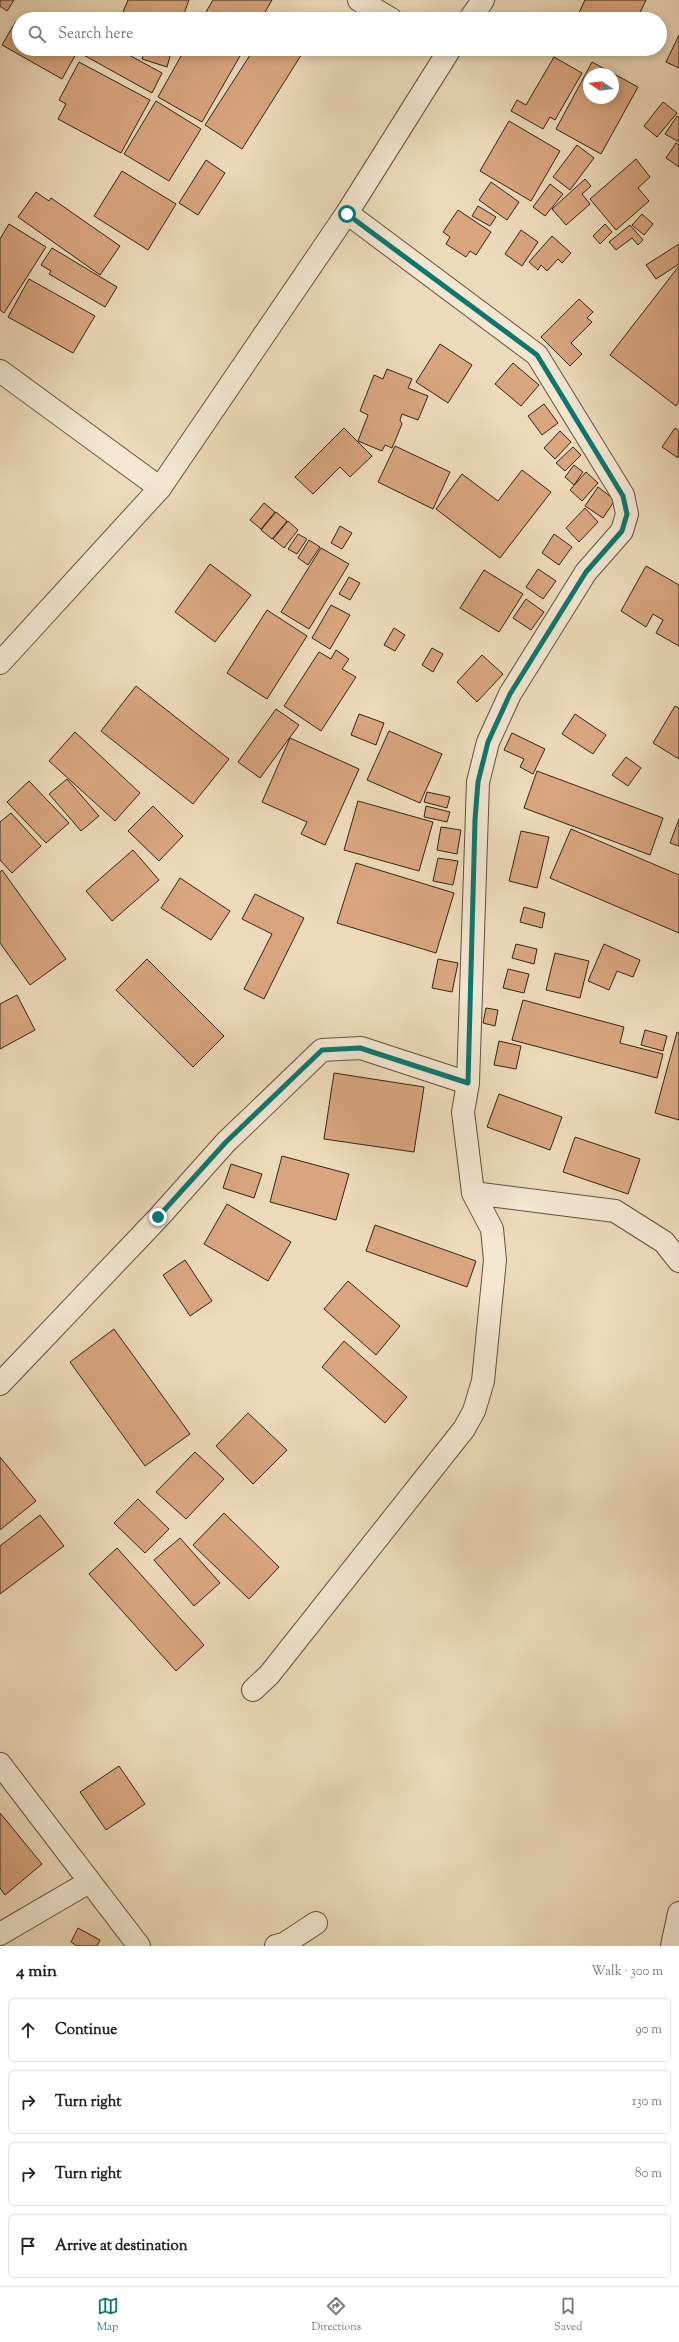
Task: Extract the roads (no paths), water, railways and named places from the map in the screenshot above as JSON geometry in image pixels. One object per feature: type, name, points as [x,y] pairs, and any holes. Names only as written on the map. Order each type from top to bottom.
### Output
[{"type":"street","points":[[359,0],[379,12]]},
{"type":"street","points":[[475,12],[483,0]]},
{"type":"street","points":[[0,663],[160,488],[347,214],[442,56]]},
{"type":"street","points":[[253,1690],[269,1675],[464,1429],[474,1411],[483,1381],[495,1260],[492,1229],[473,1192],[463,1112],[468,1083],[475,820],[478,782],[488,742],[510,694],[586,572],[622,531],[627,514],[623,496],[537,355],[347,214]]},
{"type":"street","points":[[0,371],[160,488]]},
{"type":"street","points":[[0,1384],[158,1217],[226,1142],[322,1050],[360,1048],[468,1083]]},
{"type":"street","points":[[473,1192],[615,1211],[664,1242],[679,1261]]},
{"type":"street","points":[[0,1764],[139,1946]]},
{"type":"street","points":[[0,1934],[89,1882]]},
{"type":"street","points":[[672,1946],[679,1913]]},
{"type":"street","points":[[276,1946],[284,1944],[316,1923]]}]
